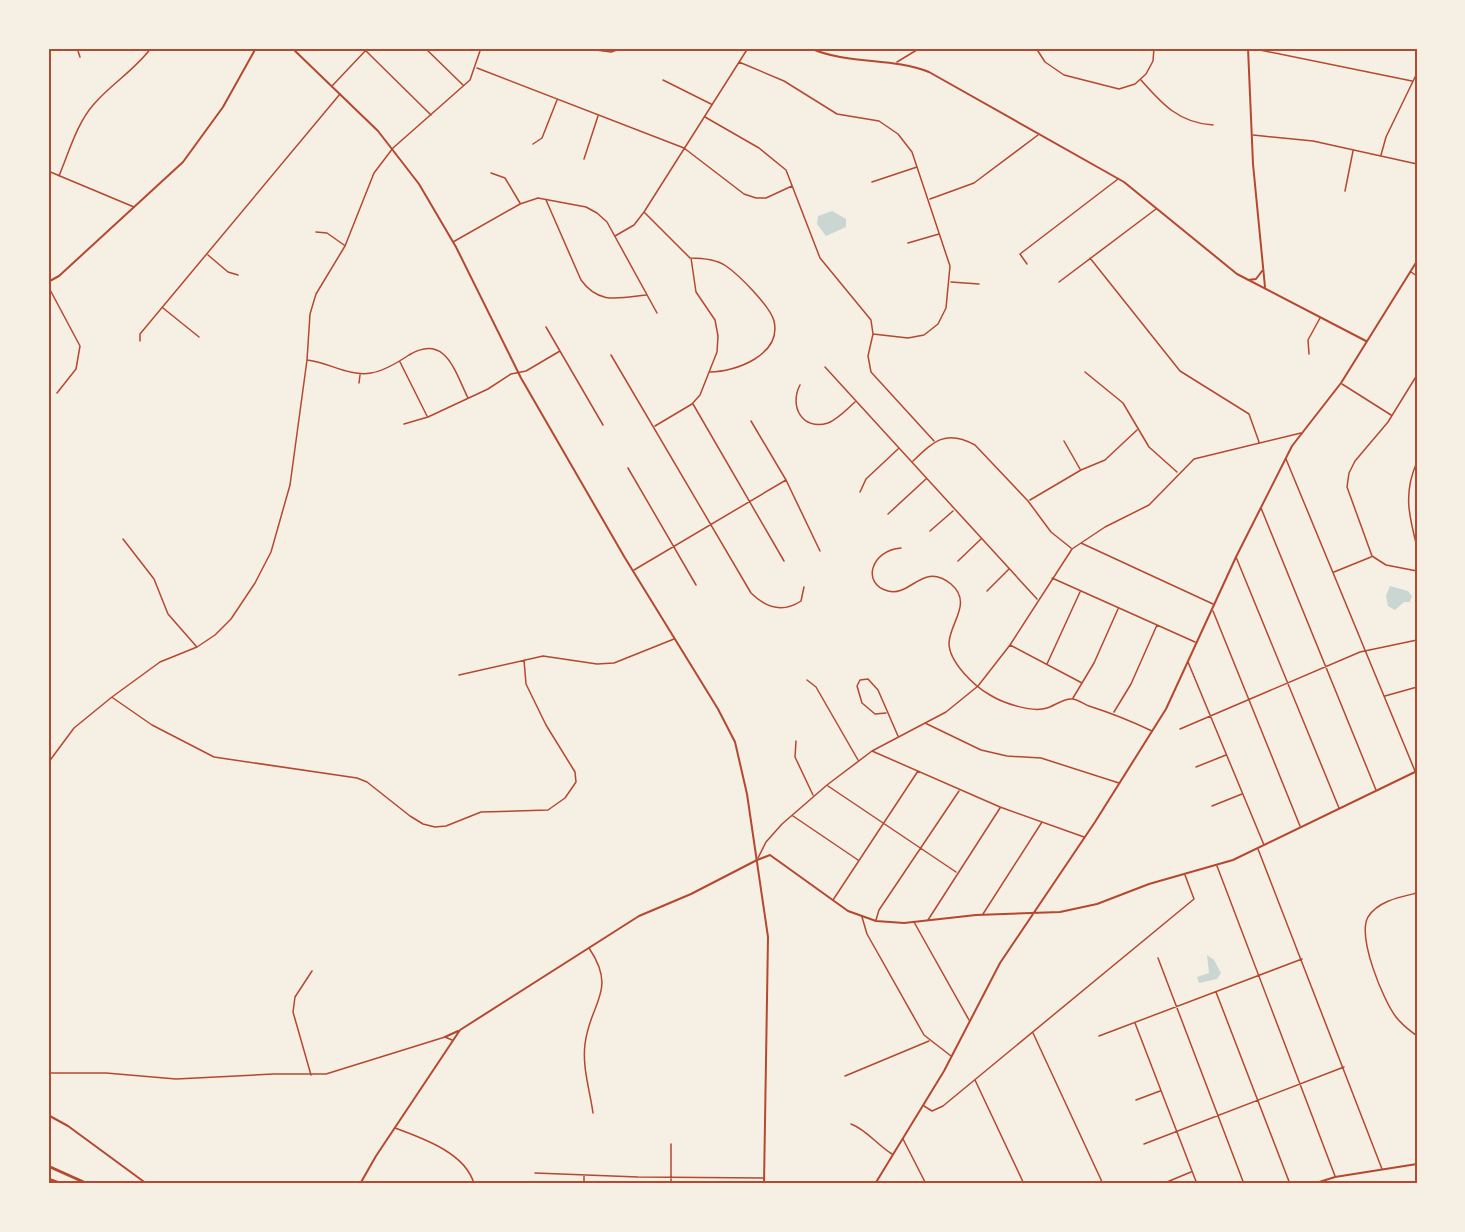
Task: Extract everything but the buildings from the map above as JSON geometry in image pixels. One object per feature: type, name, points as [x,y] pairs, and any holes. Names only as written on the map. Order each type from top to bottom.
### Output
[{"type":"highway","points":[[48,1166],[88,1184]]},
{"type":"highway","points":[[48,1179],[62,1184]]},
{"type":"main road","points":[[48,284],[60,276],[183,162],[224,107],[256,48]]},
{"type":"main road","points":[[292,48],[393,148],[419,184],[453,242],[518,373],[735,742],[742,767],[768,937],[764,1184]]},
{"type":"main road","points":[[810,48],[831,54],[896,63],[930,72],[1119,178],[1222,264],[1245,279],[1366,341]]},
{"type":"main road","points":[[1249,48],[1252,135],[1265,289]]},
{"type":"main road","points":[[875,1184],[952,1056],[1000,963],[1153,732],[1212,606],[1286,458],[1301,433],[1341,383],[1417,261]]},
{"type":"main road","points":[[1245,279],[1256,279],[1263,268]]},
{"type":"main road","points":[[445,1037],[460,1030],[642,914],[691,894],[770,855],[833,901],[862,917],[876,921],[914,922],[983,915],[1034,913],[1091,906],[1140,887],[1217,866],[1301,828],[1416,771]]},
{"type":"main road","points":[[360,1184],[394,1127],[460,1030]]},
{"type":"main road","points":[[48,1115],[68,1126],[147,1184]]},
{"type":"main road","points":[[1313,1184],[1335,1176],[1417,1164]]},
{"type":"street","points":[[77,48],[80,57]]},
{"type":"street","points":[[59,176],[87,113],[101,96],[137,66],[151,48]]},
{"type":"street","points":[[363,48],[431,115]]},
{"type":"street","points":[[332,86],[368,48]]},
{"type":"street","points":[[425,48],[464,86]]},
{"type":"street","points":[[48,763],[74,728],[112,697],[160,662],[208,641],[231,619],[255,583],[271,552],[290,485],[313,302],[324,277],[345,246],[366,188],[393,148],[464,86],[476,68],[481,48]]},
{"type":"street","points":[[581,48],[611,52],[623,48]]},
{"type":"street","points":[[615,236],[634,225],[644,212],[748,48]]},
{"type":"street","points":[[896,63],[920,48]]},
{"type":"street","points":[[1036,48],[1045,62],[1064,75],[1111,88],[1128,87],[1141,79],[1153,61],[1154,48]]},
{"type":"street","points":[[1249,48],[1412,81]]},
{"type":"street","points":[[739,62],[784,81],[837,114],[879,121],[907,143],[918,167],[950,266],[950,282],[944,317],[930,331],[908,338],[873,334]]},
{"type":"street","points":[[476,68],[684,148],[729,185],[756,198],[776,195],[792,186]]},
{"type":"street","points":[[1381,156],[1386,137],[1417,73]]},
{"type":"street","points":[[1141,79],[1161,103],[1178,116],[1187,121],[1213,125]]},
{"type":"street","points":[[663,80],[712,104]]},
{"type":"street","points":[[140,341],[140,334],[340,94]]},
{"type":"street","points":[[533,144],[542,138],[557,99]]},
{"type":"street","points":[[584,159],[599,115]]},
{"type":"street","points":[[705,117],[780,163],[786,170],[820,258],[867,311],[873,334],[868,356],[871,372],[934,441]]},
{"type":"street","points":[[929,200],[974,183],[1039,134]]},
{"type":"street","points":[[1252,135],[1291,137],[1417,165]]},
{"type":"street","points":[[1345,191],[1353,150]]},
{"type":"street","points":[[872,182],[918,167]]},
{"type":"street","points":[[48,171],[135,207]]},
{"type":"street","points":[[491,173],[505,178],[520,204]]},
{"type":"street","points":[[1027,264],[1020,254],[1119,178]]},
{"type":"street","points":[[453,242],[520,204],[545,199],[593,210],[602,216],[615,236],[657,313]]},
{"type":"street","points":[[545,199],[588,289],[604,298],[647,295]]},
{"type":"street","points":[[1059,282],[1156,208]]},
{"type":"street","points":[[644,212],[690,258],[696,292],[715,320],[718,344],[700,395],[692,404],[654,426]]},
{"type":"street","points":[[316,232],[327,233],[345,246]]},
{"type":"street","points":[[908,243],[940,234]]},
{"type":"street","points":[[207,255],[228,272],[238,275]]},
{"type":"street","points":[[690,258],[702,258],[726,266],[766,307],[774,320],[773,336],[764,351],[755,359],[733,369],[710,372]]},
{"type":"street","points":[[1090,258],[1180,371],[1249,414],[1259,443]]},
{"type":"street","points":[[1411,272],[1417,276]]},
{"type":"street","points":[[950,282],[979,284]]},
{"type":"street","points":[[48,284],[80,346],[78,364],[57,393]]},
{"type":"street","points":[[162,308],[199,337]]},
{"type":"street","points":[[1309,354],[1308,340],[1320,318]]},
{"type":"street","points":[[546,327],[603,425]]},
{"type":"street","points":[[307,360],[360,374],[379,371],[425,348],[440,351],[451,362],[468,398]]},
{"type":"street","points":[[404,424],[428,417],[560,351]]},
{"type":"street","points":[[611,355],[751,593],[764,604],[783,608],[801,601],[804,587]]},
{"type":"street","points":[[400,361],[428,417]]},
{"type":"street","points":[[825,367],[1037,599]]},
{"type":"street","points":[[1085,372],[1123,403],[1149,447],[1178,472]]},
{"type":"street","points":[[359,383],[360,374]]},
{"type":"street","points":[[1417,375],[1416,380],[1391,416],[1355,461],[1349,473],[1347,487],[1372,556],[1386,565],[1417,571]]},
{"type":"street","points":[[1341,383],[1391,416]]},
{"type":"street","points":[[800,385],[794,404],[803,418],[811,423],[827,423],[855,401]]},
{"type":"street","points":[[692,404],[784,561]]},
{"type":"street","points":[[751,421],[786,480],[820,551]]},
{"type":"street","points":[[1028,501],[1081,470],[1105,460],[1138,429]]},
{"type":"street","points":[[757,860],[766,842],[792,815],[827,785],[872,751],[956,705],[978,686],[1010,645],[1037,599],[1072,549],[1139,512],[1160,495],[1178,472],[1194,459],[1301,433]]},
{"type":"street","points":[[912,462],[934,441],[955,437],[975,445],[1028,501],[1051,532],[1072,549]]},
{"type":"street","points":[[1064,441],[1081,470]]},
{"type":"street","points":[[860,492],[866,479],[899,448]]},
{"type":"street","points":[[1286,458],[1416,771]]},
{"type":"street","points":[[1417,462],[1411,475],[1407,500],[1417,547]]},
{"type":"street","points":[[628,468],[696,585]]},
{"type":"street","points":[[888,514],[927,478]]},
{"type":"street","points":[[633,571],[786,480]]},
{"type":"street","points":[[1261,508],[1377,790]]},
{"type":"street","points":[[930,531],[954,510]]},
{"type":"street","points":[[1413,531],[1417,530]]},
{"type":"street","points":[[958,561],[982,538]]},
{"type":"street","points":[[123,539],[154,579],[168,614],[197,647]]},
{"type":"street","points":[[1080,543],[1212,606],[1301,828]]},
{"type":"street","points":[[901,548],[891,549],[878,556],[873,566],[875,580],[882,589],[891,592],[903,590],[928,576],[943,579],[954,588],[961,606],[950,639],[950,651],[959,666],[978,686],[995,698],[1032,710],[1040,710],[1072,699],[1083,684],[1119,608]]},
{"type":"street","points":[[1333,572],[1372,556]]},
{"type":"street","points":[[1236,557],[1340,809]]},
{"type":"street","points":[[987,591],[1010,568]]},
{"type":"street","points":[[1052,578],[1196,642]]},
{"type":"street","points":[[1047,664],[1080,591]]},
{"type":"street","points":[[1113,713],[1131,684],[1157,625]]},
{"type":"street","points":[[459,675],[543,656],[597,664],[614,663],[675,639]]},
{"type":"street","points":[[1180,729],[1365,650],[1417,640]]},
{"type":"street","points":[[1010,645],[1083,684]]},
{"type":"street","points":[[112,697],[152,725],[214,757],[357,778],[366,782],[423,824],[446,826],[481,812],[548,810],[566,798],[576,782],[575,772],[568,758],[546,725],[526,684],[524,660]]},
{"type":"street","points":[[1188,661],[1264,845]]},
{"type":"street","points":[[886,713],[875,714],[862,703],[857,686],[860,680],[868,679],[875,685],[898,736]]},
{"type":"street","points":[[807,680],[816,687],[858,761]]},
{"type":"street","points":[[1384,696],[1417,687]]},
{"type":"street","points":[[1072,699],[1113,713],[1153,732]]},
{"type":"street","points":[[925,723],[981,750],[1007,756],[1041,758],[1120,783]]},
{"type":"street","points":[[795,741],[795,757],[814,796]]},
{"type":"street","points":[[872,751],[1000,807],[1085,837]]},
{"type":"street","points":[[1196,767],[1227,755]]},
{"type":"street","points":[[833,901],[918,771]]},
{"type":"street","points":[[827,785],[956,872]]},
{"type":"street","points":[[876,921],[879,910],[959,790]]},
{"type":"street","points":[[1212,806],[1243,794]]},
{"type":"street","points":[[927,920],[1000,807]]},
{"type":"street","points":[[792,815],[859,861]]},
{"type":"street","points":[[983,915],[1042,822]]},
{"type":"street","points":[[1258,848],[1383,1170]]},
{"type":"street","points":[[1217,866],[1335,1176]]},
{"type":"street","points":[[923,1106],[932,1111],[937,1110],[1194,899],[1185,874]]},
{"type":"street","points":[[1417,892],[1395,898],[1374,910],[1368,918],[1364,937],[1391,1010],[1402,1025],[1417,1036]]},
{"type":"street","points":[[862,917],[867,934],[930,1041],[952,1056]]},
{"type":"street","points":[[914,922],[969,1020]]},
{"type":"street","points":[[589,948],[601,967],[603,979],[585,1044],[584,1059],[593,1113]]},
{"type":"street","points":[[1158,958],[1244,1184]]},
{"type":"street","points":[[1099,1036],[1302,959]]},
{"type":"street","points":[[312,971],[295,997],[293,1012],[312,1076]]},
{"type":"street","points":[[1216,991],[1290,1184]]},
{"type":"street","points":[[1134,1022],[1197,1184]]},
{"type":"street","points":[[1033,1032],[1103,1184]]},
{"type":"street","points":[[48,1073],[106,1072],[176,1079],[273,1074],[312,1076],[336,1072],[445,1037],[453,1041]]},
{"type":"street","points":[[845,1076],[930,1041]]},
{"type":"street","points":[[1144,1144],[1344,1066]]},
{"type":"street","points":[[975,1080],[1024,1184]]},
{"type":"street","points":[[1136,1100],[1161,1090]]},
{"type":"street","points":[[851,1124],[864,1130],[876,1143],[893,1154]]},
{"type":"street","points":[[394,1127],[456,1158],[469,1170],[474,1184]]},
{"type":"street","points":[[903,1138],[926,1184]]},
{"type":"street","points":[[671,1144],[671,1184]]},
{"type":"street","points":[[1162,1184],[1192,1172]]},
{"type":"street","points":[[535,1173],[765,1178]]},
{"type":"street","points":[[584,1174],[584,1184]]},
{"type":"shaded area","points":[[832,211],[846,219],[846,227],[826,236],[817,224],[818,216]]},
{"type":"shaded area","points":[[1390,586],[1408,591],[1412,596],[1410,602],[1404,602],[1395,610],[1388,606],[1386,596]]},
{"type":"shaded area","points":[[1207,955],[1214,960],[1221,973],[1217,979],[1199,983],[1197,977],[1209,973]]}]
